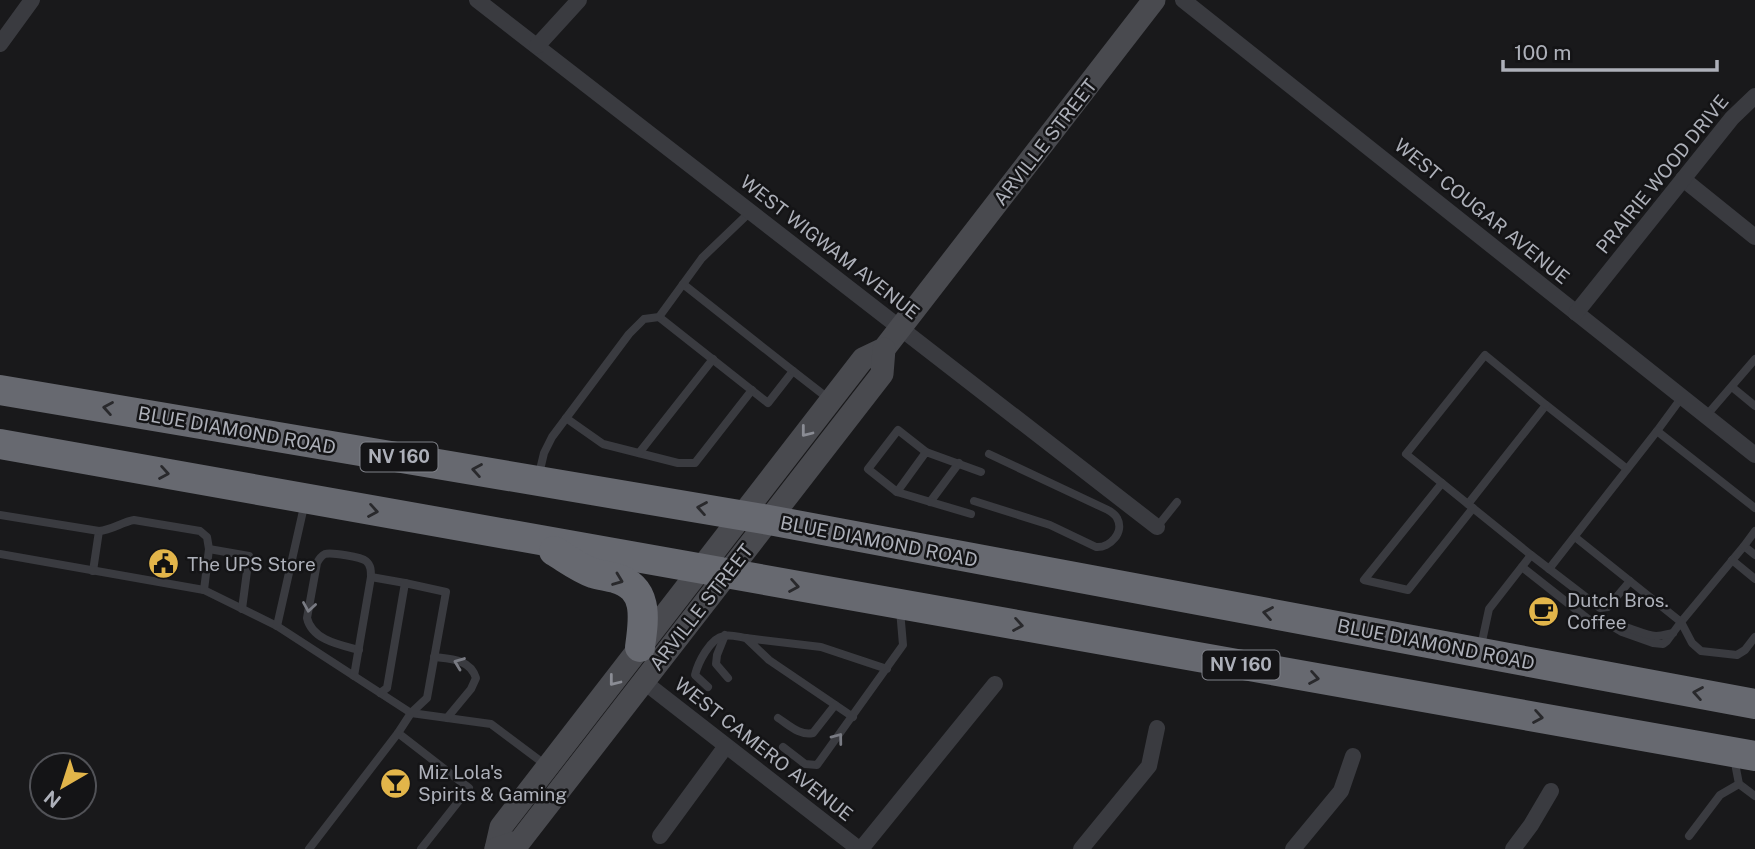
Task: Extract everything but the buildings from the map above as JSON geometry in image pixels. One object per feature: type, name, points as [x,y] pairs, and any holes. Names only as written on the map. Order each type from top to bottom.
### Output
[{"type":"highway","name":"BLUE DIAMOND ROAD","points":[[0,390],[755,518],[1755,704]]},
{"type":"highway","name":"NV 160","points":[[0,444],[1744,754]]},
{"type":"highway","points":[[536,540],[592,572],[630,584],[639,596],[644,612],[640,647]]},
{"type":"street","points":[[0,44],[32,0]]},
{"type":"street","name":"WEST WIGWAM AVENUE","points":[[477,0],[1157,527]]},
{"type":"street","points":[[537,46],[579,0]]},
{"type":"street","name":"ARVILLE STREET","points":[[755,518],[831,400],[863,359],[884,349],[1154,0]]},
{"type":"street","name":"WEST COUGAR AVENUE","points":[[1183,0],[1755,455]]},
{"type":"street","name":"PRAIRIE WOOD DRIVE","points":[[1576,313],[1732,118],[1755,96]]},
{"type":"street","points":[[1683,179],[1755,237]]},
{"type":"street","name":"ARVILLE STREET","points":[[496,849],[520,841],[643,681],[714,571],[755,518],[882,374],[884,349]]},
{"type":"street","name":"ARVILLE STREET","points":[[496,849],[501,827],[640,647],[714,571]]},
{"type":"street","name":"WEST CAMERO AVENUE","points":[[643,681],[860,849]]},
{"type":"street","points":[[860,849],[995,684]]},
{"type":"street","points":[[1082,849],[1149,766],[1157,728]]},
{"type":"street","points":[[660,836],[726,746]]},
{"type":"street","points":[[1293,849],[1341,791],[1353,756]]},
{"type":"street","points":[[1513,849],[1551,791]]},
{"type":"lane","points":[[659,317],[702,258],[750,212]]},
{"type":"lane","points":[[683,284],[831,400]]},
{"type":"lane","points":[[537,480],[544,453],[552,438],[629,334],[644,319],[659,317],[768,403],[793,371]]},
{"type":"lane","points":[[1604,609],[1531,555],[1406,454],[1485,355],[1627,469]]},
{"type":"lane","points":[[639,453],[713,359]]},
{"type":"lane","points":[[1706,416],[1755,359]]},
{"type":"lane","points":[[1732,387],[1755,406]]},
{"type":"lane","points":[[566,418],[603,443],[678,463],[695,463],[752,390]]},
{"type":"lane","points":[[1549,569],[1682,397]]},
{"type":"lane","points":[[1441,482],[1364,580],[1408,590],[1546,405]]},
{"type":"lane","points":[[971,514],[897,492],[868,469],[898,430],[926,452],[981,472]]},
{"type":"lane","points":[[1657,431],[1755,508]]},
{"type":"lane","points":[[897,492],[926,452]]},
{"type":"lane","points":[[974,500],[1050,526],[1096,547],[1110,545],[1118,531],[1118,518],[1108,510],[989,454]]},
{"type":"lane","points":[[930,502],[960,463]]},
{"type":"lane","points":[[277,626],[306,499]]},
{"type":"lane","points":[[1157,527],[1177,502]]},
{"type":"lane","points":[[0,515],[99,531],[134,520],[200,531],[208,537],[209,550],[204,590]]},
{"type":"lane","points":[[93,571],[99,531]]},
{"type":"lane","points":[[1522,567],[1588,619],[1612,626],[1622,625],[1658,636],[1673,633],[1755,531]]},
{"type":"lane","points":[[1575,537],[1681,622],[1692,643],[1701,651],[1737,655],[1745,650],[1755,637]]},
{"type":"lane","points":[[1744,546],[1755,555]]},
{"type":"lane","points":[[209,550],[249,556],[242,609]]},
{"type":"lane","points":[[0,554],[204,590],[277,626],[411,713],[491,724],[548,766]]},
{"type":"lane","points":[[354,676],[359,650],[372,577],[371,567],[363,558],[329,554],[321,557],[317,563],[307,618],[309,625],[322,637],[359,650]]},
{"type":"lane","points":[[1479,652],[1489,609],[1531,555]]},
{"type":"lane","points":[[1732,560],[1755,579]]},
{"type":"lane","points":[[309,849],[411,713],[427,698],[446,592],[372,577]]},
{"type":"lane","points":[[1601,623],[1604,609],[1630,581]]},
{"type":"lane","points":[[380,693],[387,688],[405,583]]},
{"type":"lane","points":[[1569,604],[1579,592]]},
{"type":"lane","points":[[783,747],[805,764],[817,765],[904,645],[899,604]]},
{"type":"lane","points":[[708,687],[695,675],[698,661],[716,639],[724,635],[821,647],[887,669]]},
{"type":"lane","points":[[724,635],[716,664],[728,678]]},
{"type":"lane","points":[[746,638],[769,660],[853,717]]},
{"type":"lane","points":[[434,657],[462,661],[473,669],[476,678],[471,689],[447,718]]},
{"type":"lane","points":[[778,718],[803,734],[813,733],[835,705]]},
{"type":"lane","points":[[398,733],[469,788],[421,849]]},
{"type":"lane","points":[[1739,784],[1744,754]]},
{"type":"lane","points":[[1739,784],[1755,796]]},
{"type":"lane","points":[[1689,836],[1720,795],[1739,784]]},
{"type":"place","name":"The UPS Store","points":[[164,564]]},
{"type":"place","name":"Dutch Bros. Coffee","points":[[1544,611]]},
{"type":"place","name":"Miz Lola's Spirits & Gaming","points":[[395,783]]}]
